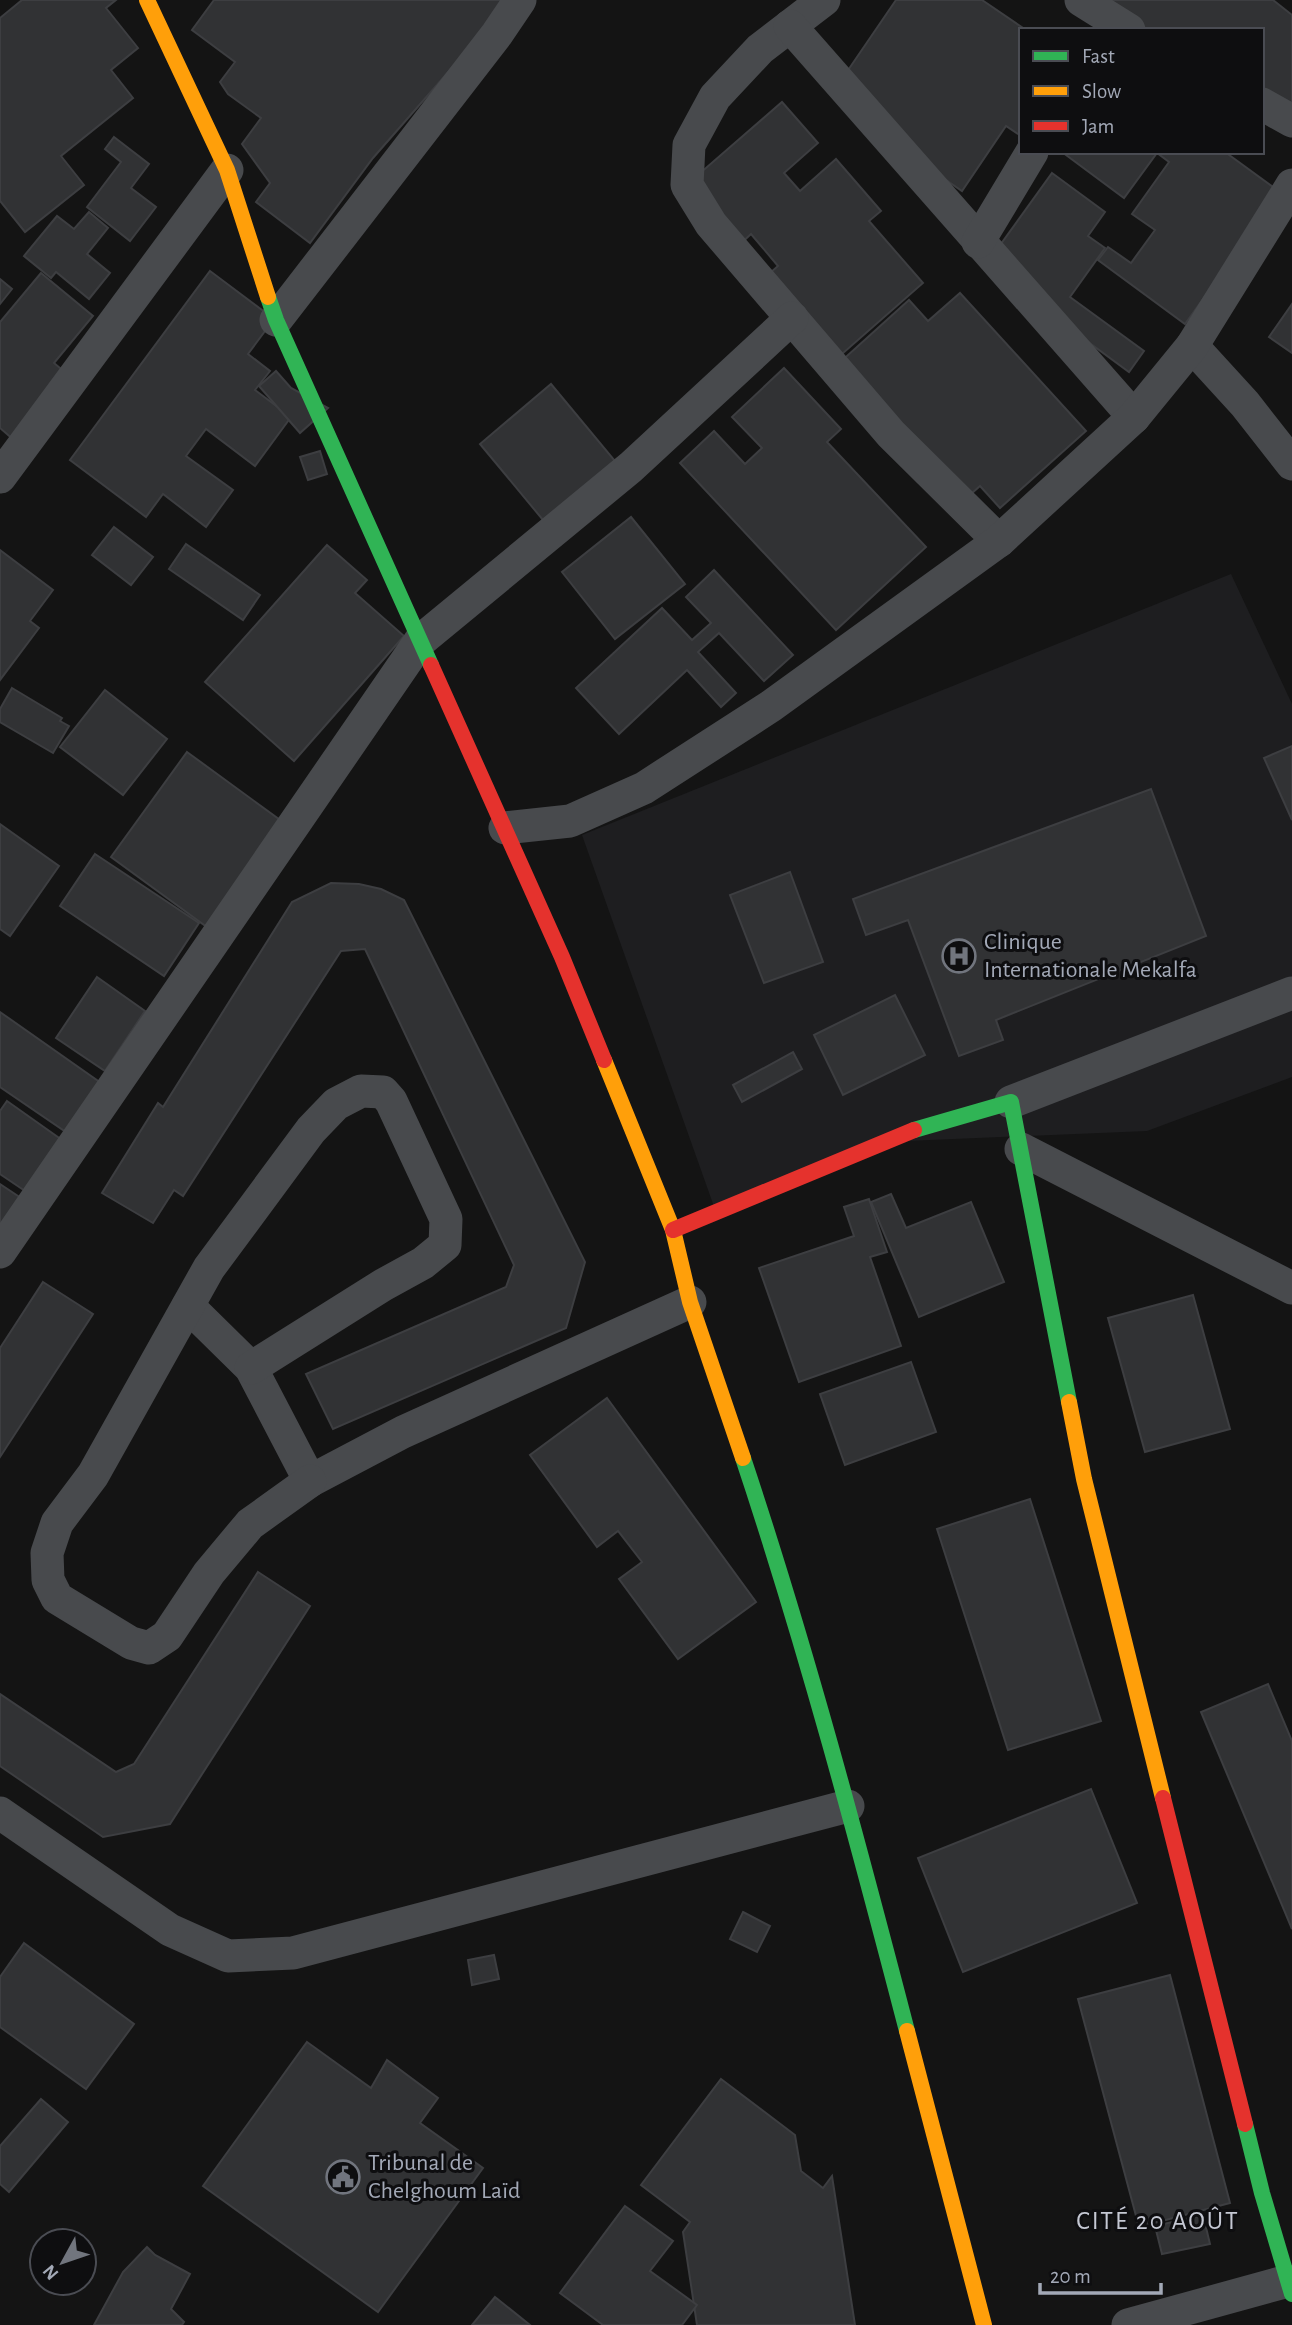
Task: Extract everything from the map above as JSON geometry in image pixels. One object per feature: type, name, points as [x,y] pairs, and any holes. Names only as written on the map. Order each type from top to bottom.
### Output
[{"type":"street","points":[[147,0],[228,170],[276,320],[562,957],[673,1230],[690,1302],[766,1528],[848,1806],[984,2325]]},
{"type":"street","points":[[276,320],[497,34],[520,0]]},
{"type":"street","points":[[824,0],[760,49],[715,97],[689,145],[687,185],[711,224],[891,434],[999,541]]},
{"type":"street","points":[[1081,0],[1116,27]]},
{"type":"street","points":[[790,26],[1134,417]]},
{"type":"street","points":[[1264,105],[1292,121]]},
{"type":"street","points":[[978,242],[1031,154]]},
{"type":"street","points":[[0,477],[228,170]]},
{"type":"street","points":[[505,828],[570,821],[643,788],[771,706],[999,541],[1134,417],[1192,346],[1292,185]]},
{"type":"street","points":[[0,1252],[420,641],[631,467],[792,318]]},
{"type":"street","points":[[1192,346],[1245,404],[1292,464]]},
{"type":"street","points":[[673,1230],[918,1128],[1012,1102],[1292,993]]},
{"type":"street","points":[[251,1368],[423,1263],[444,1245],[446,1219],[391,1101],[383,1092],[360,1091],[336,1104],[311,1130],[209,1268],[93,1475],[57,1523],[47,1553],[48,1580],[57,1598],[131,1643],[149,1648],[167,1636],[209,1573],[250,1524],[310,1481],[403,1432],[690,1302]]},
{"type":"street","points":[[1012,1102],[1084,1479],[1262,2193],[1290,2288],[1128,2325]]},
{"type":"street","points":[[1021,1149],[1292,1288]]},
{"type":"street","points":[[188,1306],[251,1368],[310,1481]]},
{"type":"street","points":[[0,1813],[170,1930],[228,1956],[293,1953],[848,1806]]},
{"type":"shaded area","name":"Clinique Internationale Mekalfa","points":[[1231,574],[1292,704],[1292,1077],[1147,1131],[906,1141],[717,1215],[582,835]]},
{"type":"building","points":[[22,0],[116,0],[106,8],[138,48],[111,70],[133,98],[61,156],[84,185],[25,232],[0,201],[0,18]]},
{"type":"building","points":[[214,0],[506,0],[478,38],[373,158],[310,243],[256,202],[270,183],[242,144],[261,118],[228,94],[220,82],[235,62],[192,30]]},
{"type":"building","points":[[896,0],[982,0],[1023,28],[1019,28],[1019,135],[1006,126],[962,191],[870,127],[842,79]]},
{"type":"building","points":[[1099,0],[1273,0],[1292,15],[1292,114],[1264,109],[1264,28],[1135,28]]},
{"type":"building","points":[[782,102],[818,143],[784,173],[800,191],[836,159],[881,211],[869,221],[923,283],[842,354],[761,281],[778,266],[751,234],[737,247],[684,187]]},
{"type":"building","points":[[114,137],[149,164],[131,188],[156,207],[130,241],[87,207],[121,162],[105,149]]},
{"type":"building","points":[[1065,154],[1156,154],[1124,198]]},
{"type":"building","points":[[1158,154],[1228,154],[1280,192],[1185,324],[1098,260],[1108,247],[1131,263],[1155,230],[1132,214],[1169,162]]},
{"type":"building","points":[[1052,173],[1105,212],[1088,236],[1105,248],[1070,297],[1144,351],[1129,372],[985,266]]},
{"type":"building","points":[[89,212],[108,228],[87,254],[110,273],[89,299],[56,272],[51,278],[24,256],[57,216],[74,229]]},
{"type":"building","points":[[210,271],[274,319],[248,354],[270,371],[255,390],[291,417],[255,466],[206,429],[186,456],[233,490],[206,527],[163,494],[146,517],[70,460]]},
{"type":"building","points":[[41,273],[93,316],[54,363],[68,375],[15,441],[0,428],[0,322]]},
{"type":"building","points":[[0,279],[12,289],[0,304]]},
{"type":"building","points":[[960,293],[1086,431],[1000,508],[980,486],[970,495],[837,365],[909,300],[928,321]]},
{"type":"building","points":[[1292,304],[1292,353],[1269,337]]},
{"type":"building","points":[[784,368],[841,429],[827,442],[926,547],[836,630],[680,463],[714,431],[745,464],[762,448],[732,417]]},
{"type":"building","points":[[276,371],[291,388],[328,408],[300,433],[259,386]]},
{"type":"building","points":[[551,384],[620,467],[548,526],[480,444]]},
{"type":"building","points":[[320,451],[327,474],[308,480],[300,457]]},
{"type":"building","points":[[631,517],[685,584],[615,639],[562,572]]},
{"type":"building","points":[[114,527],[153,557],[131,585],[92,555]]},
{"type":"building","points":[[186,544],[260,595],[243,620],[169,569]]},
{"type":"building","points":[[327,545],[367,580],[355,593],[404,636],[294,761],[205,682]]},
{"type":"building","points":[[0,550],[53,590],[30,621],[39,628],[0,680]]},
{"type":"building","points":[[714,570],[793,655],[764,681],[719,633],[698,652],[736,693],[721,707],[687,670],[619,734],[576,688],[662,608],[692,640],[711,623],[686,597]]},
{"type":"building","points":[[12,688],[62,718],[60,721],[69,726],[53,753],[0,722],[0,709]]},
{"type":"building","points":[[105,690],[167,739],[123,795],[60,747]]},
{"type":"building","points":[[1292,746],[1292,820],[1264,758]]},
{"type":"building","points":[[187,752],[287,825],[211,930],[111,857]]},
{"type":"building","points":[[1151,789],[1206,936],[996,1020],[1003,1040],[959,1056],[908,920],[866,935],[853,899]]},
{"type":"building","points":[[0,824],[59,866],[10,936],[0,929]]},
{"type":"building","points":[[95,854],[199,923],[164,976],[60,906]]},
{"type":"building","points":[[790,872],[823,962],[764,983],[730,895]]},
{"type":"building","points":[[331,883],[359,884],[381,889],[404,900],[585,1262],[566,1328],[333,1429],[306,1374],[506,1287],[514,1265],[365,949],[341,951],[183,1196],[174,1190],[153,1223],[102,1193],[158,1103],[163,1107],[292,902]]},
{"type":"building","points":[[97,977],[145,1011],[105,1071],[56,1038]]},
{"type":"building","points":[[895,995],[925,1055],[843,1095],[814,1035]]},
{"type":"building","points":[[0,1012],[101,1083],[66,1132],[0,1087]]},
{"type":"building","points":[[793,1052],[802,1069],[742,1102],[733,1085]]},
{"type":"building","points":[[7,1101],[62,1140],[25,1191],[0,1174],[0,1111]]},
{"type":"building","points":[[0,1184],[21,1198],[0,1229]]},
{"type":"building","points":[[891,1194],[906,1228],[971,1202],[1004,1282],[919,1317],[871,1202]]},
{"type":"building","points":[[869,1199],[887,1252],[870,1257],[901,1346],[799,1382],[759,1268],[854,1236],[844,1207]]},
{"type":"building","points":[[43,1282],[93,1314],[0,1457],[0,1348]]},
{"type":"building","points":[[1193,1295],[1230,1429],[1145,1452],[1108,1318]]},
{"type":"building","points":[[911,1362],[936,1432],[845,1465],[820,1394]]},
{"type":"building","points":[[607,1398],[756,1602],[678,1659],[619,1579],[642,1562],[618,1531],[597,1547],[530,1455]]},
{"type":"building","points":[[1030,1499],[1101,1721],[1008,1750],[937,1529]]},
{"type":"building","points":[[258,1572],[310,1606],[170,1824],[103,1837],[0,1766],[0,1694],[116,1772],[134,1764]]},
{"type":"building","points":[[1268,1684],[1292,1741],[1292,1929],[1201,1712]]},
{"type":"building","points":[[1091,1789],[1137,1903],[963,1972],[918,1858]]},
{"type":"building","points":[[743,1912],[770,1926],[757,1952],[730,1939]]},
{"type":"building","points":[[24,1943],[134,2024],[86,2089],[0,2027],[0,1977]]},
{"type":"building","points":[[494,1955],[499,1979],[472,1985],[468,1960]]},
{"type":"building","points":[[1170,1975],[1230,2203],[1139,2227],[1078,1999]]},
{"type":"building","name":"Tribunal de Chelghoum Laïd","points":[[307,2042],[371,2088],[387,2060],[438,2098],[420,2123],[483,2168],[378,2312],[203,2186]]},
{"type":"building","points":[[721,2079],[795,2135],[801,2171],[823,2188],[832,2176],[855,2325],[697,2325],[683,2232],[690,2222],[641,2185]]},
{"type":"building","points":[[41,2099],[68,2122],[9,2192],[0,2184],[0,2146]]},
{"type":"building","points":[[625,2206],[673,2241],[650,2271],[697,2305],[682,2325],[603,2325],[560,2293]]},
{"type":"building","points":[[1203,2215],[1210,2244],[1162,2254],[1155,2226]]},
{"type":"building","points":[[147,2247],[155,2255],[190,2274],[171,2309],[184,2322],[182,2325],[94,2325],[123,2272]]},
{"type":"building","points":[[495,2297],[530,2325],[472,2325]]},
{"type":"traffic: fast","points":[[268,297],[431,665]]},
{"type":"traffic: fast","points":[[914,1130],[1011,1102],[1069,1402]]},
{"type":"traffic: fast","points":[[743,1458],[850,1815],[907,2031]]},
{"type":"traffic: fast","points":[[1245,2124],[1292,2294]]},
{"type":"traffic: slow","points":[[147,0],[227,170],[268,297]]},
{"type":"traffic: slow","points":[[604,1060],[673,1230],[690,1302],[743,1458]]},
{"type":"traffic: slow","points":[[1069,1402],[1084,1479],[1163,1798]]},
{"type":"traffic: slow","points":[[907,2031],[984,2325]]},
{"type":"traffic: jam","points":[[431,665],[562,957],[604,1060]]},
{"type":"traffic: jam","points":[[673,1230],[914,1130]]},
{"type":"traffic: jam","points":[[1163,1798],[1245,2124]]},
{"type":"place","name":"Clinique Internationale Mekalfa","points":[[959,956]]},
{"type":"place","name":"Tribunal de Chelghoum Laïd","points":[[343,2177]]},
{"type":"district","name":"CITÉ 20 AOÛT","points":[[1158,2221]]}]
